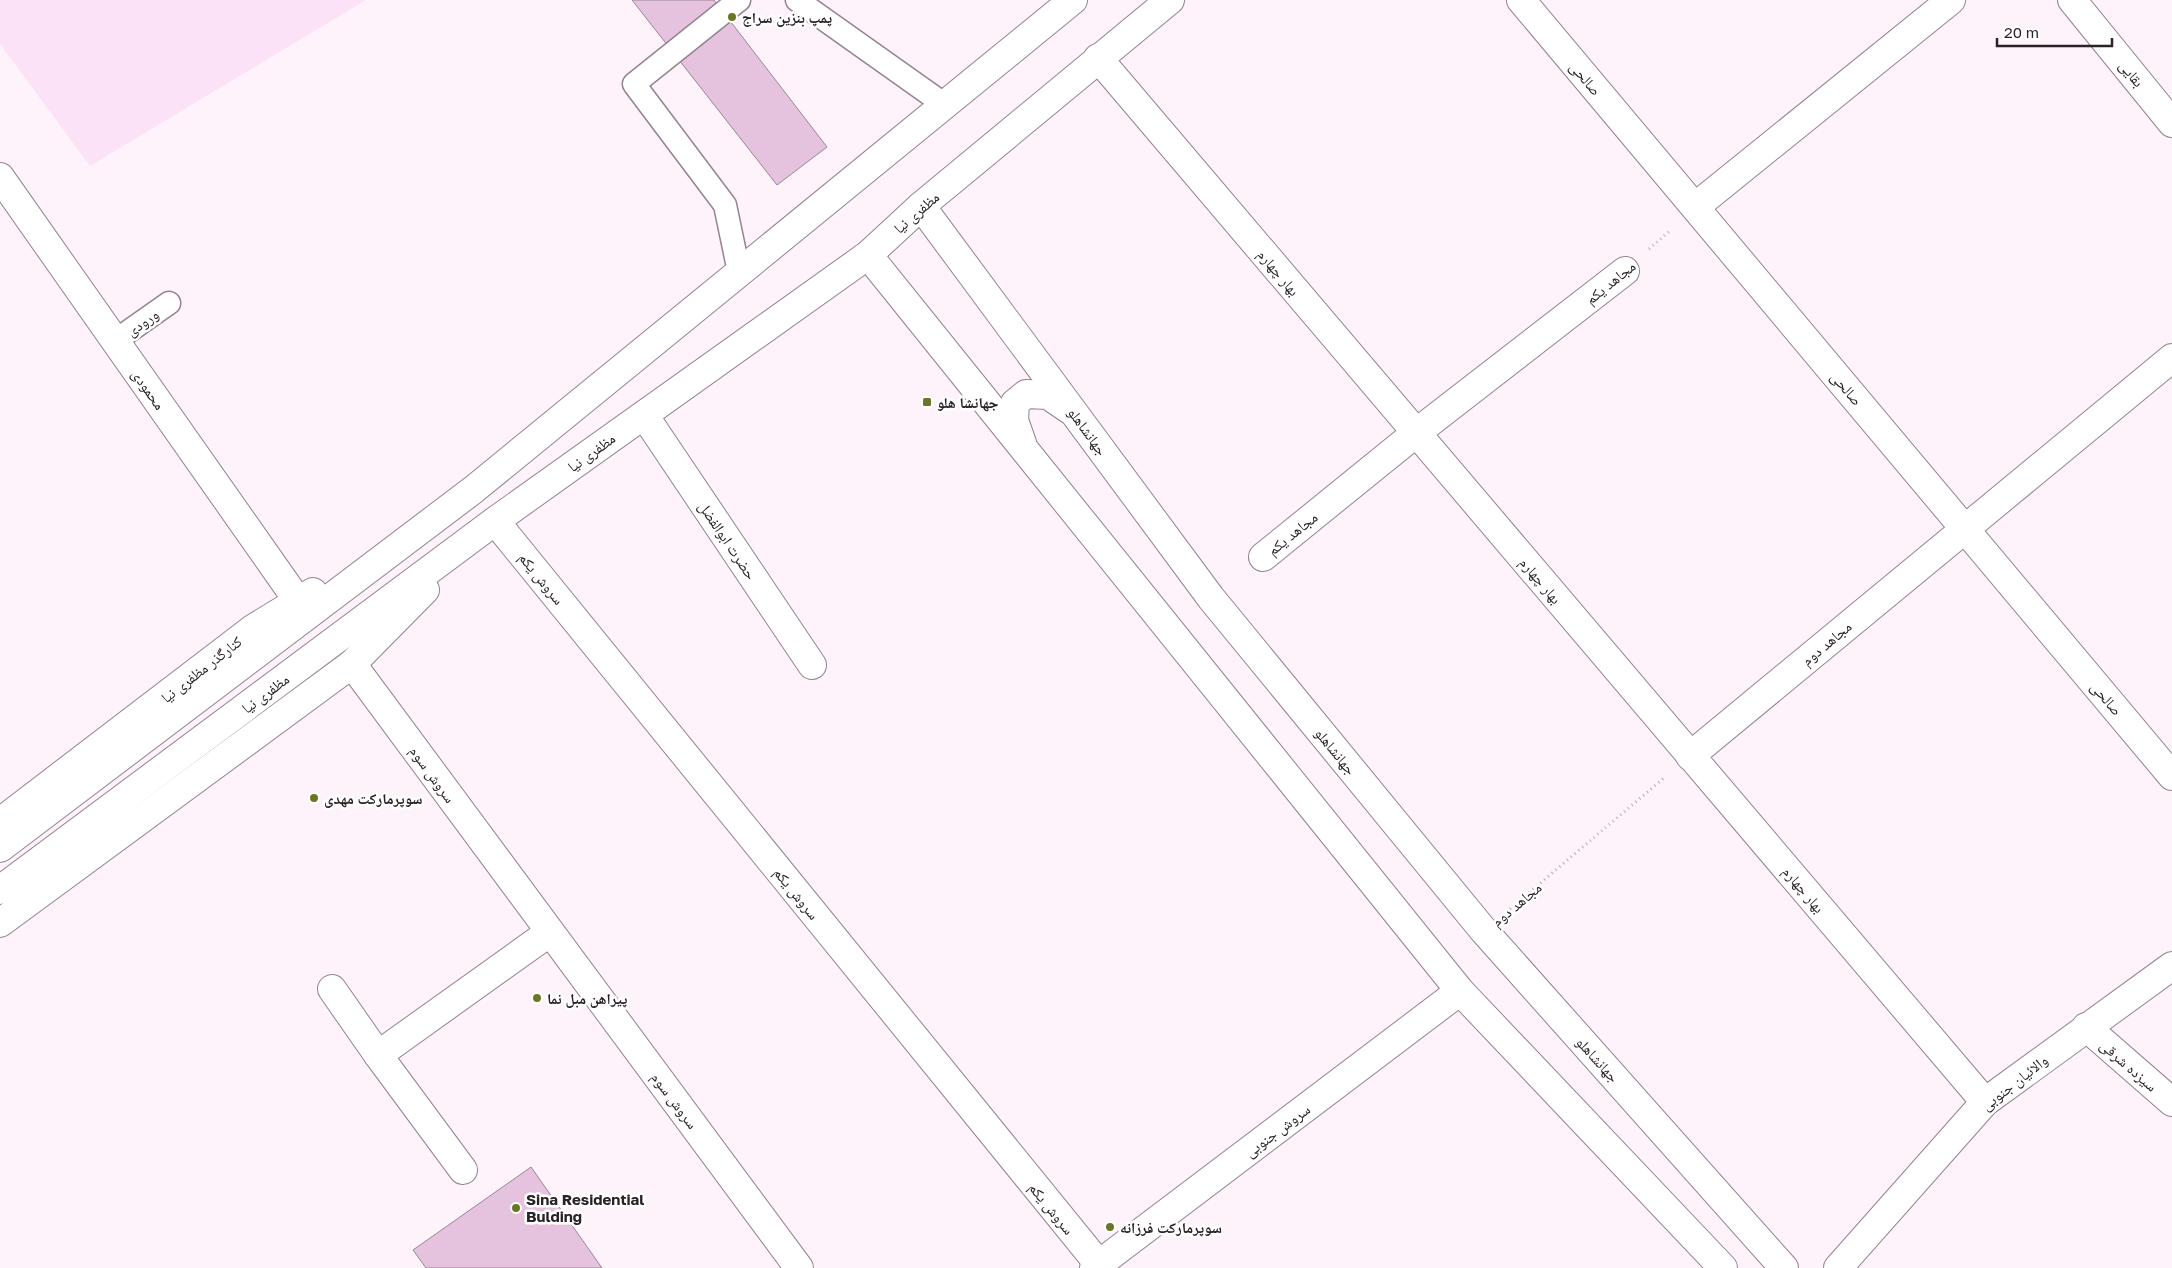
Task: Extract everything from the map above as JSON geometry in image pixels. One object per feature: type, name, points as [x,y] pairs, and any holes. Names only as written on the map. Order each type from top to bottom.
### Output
[{"type":"street","points":[[0,848],[473,490],[1073,0]]},
{"type":"street","name":"مظفری نیا","points":[[0,890],[495,521],[868,255],[921,206],[1170,0]]},
{"type":"street","name":"صالحی","points":[[1521,0],[2172,776]]},
{"type":"street","points":[[1695,207],[1952,0]]},
{"type":"street","name":"بقایی","points":[[2072,0],[2172,123]]},
{"type":"street","name":"بهار چهارم","points":[[1098,58],[1985,1102]]},
{"type":"street","name":"محمودی","points":[[0,177],[298,601]]},
{"type":"street","name":"جهانشاهلو","points":[[921,206],[1211,598],[1484,931],[1784,1268]]},
{"type":"street","points":[[868,255],[1460,991],[1723,1268]]},
{"type":"street","name":"مجاهد یکم","points":[[1262,557],[1416,433],[1625,271]]},
{"type":"street","name":"مجاهد دوم","points":[[1690,756],[2172,358]]},
{"type":"street","points":[[1025,451],[1014,420],[1014,403],[1026,394],[1048,395],[1075,414]]},
{"type":"street","name":"حضرت ابوالفضل","points":[[644,414],[812,665]]},
{"type":"street","points":[[0,923],[352,664],[495,521]]},
{"type":"street","name":"سروش یکم","points":[[495,521],[1098,1267]]},
{"type":"street","name":"کنارگذر مظفری نیا","points":[[1,821],[254,628],[414,534]]},
{"type":"street","name":"سروش سوم","points":[[352,664],[799,1268]]},
{"type":"street","points":[[378,1055],[550,932]]},
{"type":"street","name":"والائیان جنوبی","points":[[1838,1268],[1985,1102],[2172,966]]},
{"type":"street","points":[[332,989],[463,1170]]},
{"type":"street","name":"سروش جنوبی","points":[[1098,1267],[1460,991]]},
{"type":"street","name":"سیزده شرقی","points":[[2086,1028],[2172,1102]]},
{"type":"lane","points":[[739,0],[634,84],[725,205],[739,272]]},
{"type":"lane","points":[[797,0],[945,105]]},
{"type":"lane","name":"ورودی","points":[[115,341],[169,303]]},
{"type":"path","name":"مجاهد یکم","points":[[1625,271],[1695,207]]},
{"type":"path","name":"مجاهد دوم","points":[[1484,931],[1690,756]]},
{"type":"shaded area","points":[[0,0],[366,0],[90,166],[0,44]]},
{"type":"building","points":[[632,0],[714,0],[827,147],[777,185]]},
{"type":"building","name":"Sina Residential Bulding","points":[[531,1167],[602,1268],[426,1268],[413,1250]]},
{"type":"place","name":"پمپ بنزین سراج","points":[[732,17]]},
{"type":"place","name":"جهانشا هلو","points":[[927,402]]},
{"type":"place","name":"سوپرمارکت مهدی","points":[[314,798]]},
{"type":"place","name":"پیراهن مبل نما","points":[[537,998]]},
{"type":"place","name":"Sina Residential Bulding","points":[[516,1208]]},
{"type":"place","name":"سوپرمارکت فرزانه","points":[[1110,1227]]}]
